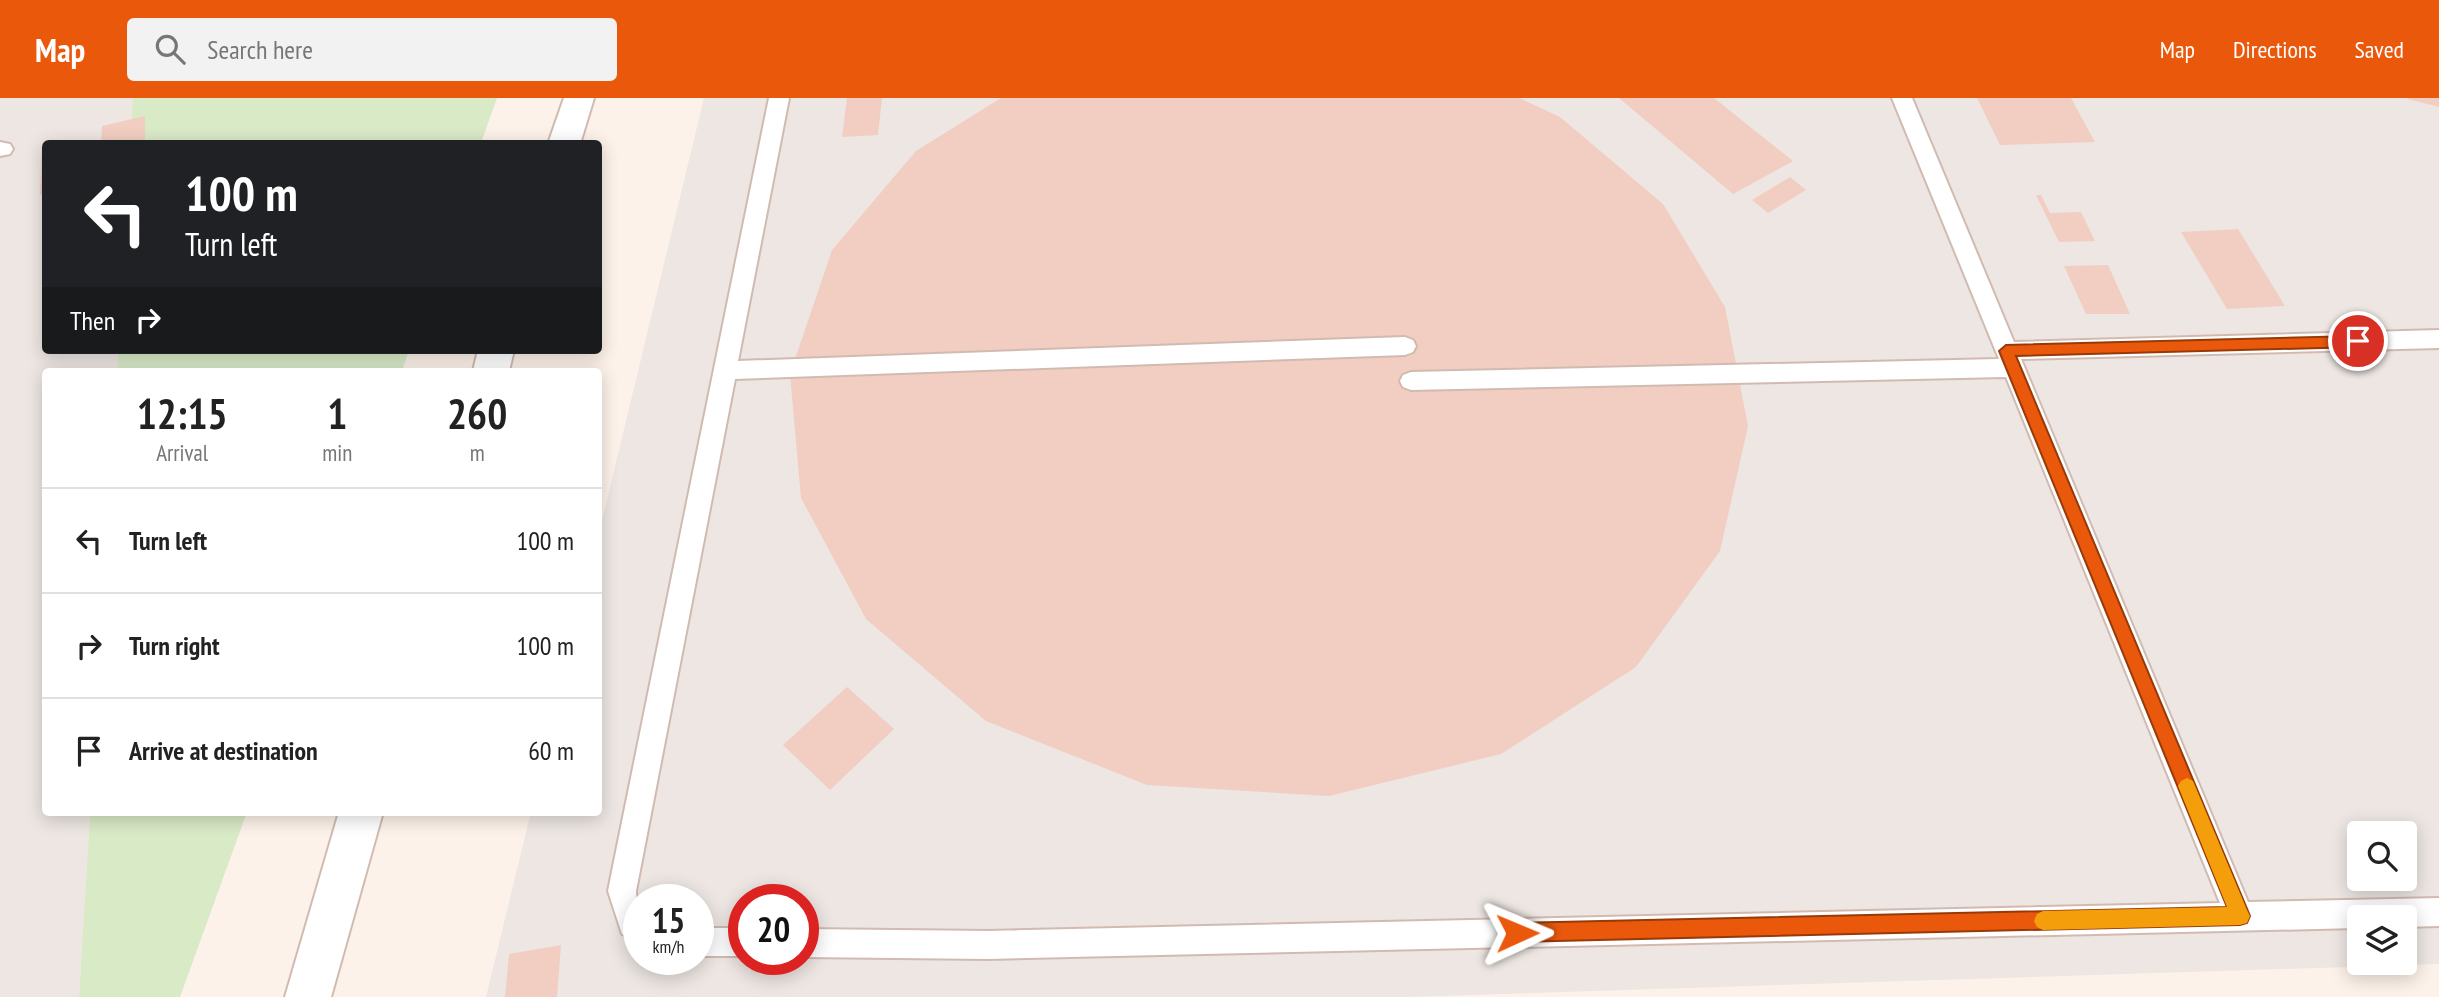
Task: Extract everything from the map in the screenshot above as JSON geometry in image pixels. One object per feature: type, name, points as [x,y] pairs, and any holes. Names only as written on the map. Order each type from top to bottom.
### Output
[{"type":"street","points":[[565,140],[579,98]]},
{"type":"street","points":[[308,997],[360,816]]},
{"type":"lane","points":[[623,884],[779,98]]},
{"type":"lane","points":[[1902,98],[2240,916]]},
{"type":"lane","points":[[1411,381],[2010,359],[2439,339]]},
{"type":"lane","points":[[725,370],[1405,346]]},
{"type":"lane","points":[[819,943],[988,945],[2439,912]]},
{"type":"shaded area","points":[[0,98],[133,98],[130,140],[42,140],[42,354],[118,354],[117,368],[42,368],[42,816],[90,816],[79,997],[0,997]]},
{"type":"shaded area","points":[[704,98],[2439,98],[2439,964],[2417,965],[2417,905],[2347,905],[2347,967],[1405,997],[486,997],[530,816],[602,816],[602,521]]},
{"type":"green space","points":[[133,98],[497,98],[482,140],[130,140]]},
{"type":"green space","points":[[118,354],[408,354],[403,368],[117,368]]},
{"type":"green space","points":[[90,816],[246,816],[180,997],[79,997]]},
{"type":"building","points":[[847,98],[882,98],[878,135],[842,137]]},
{"type":"building","points":[[1001,98],[1519,98],[1560,117],[1663,204],[1725,307],[1748,426],[1720,551],[1636,667],[1501,754],[1329,796],[1147,785],[986,721],[866,619],[801,498],[790,374],[832,250],[916,151]]},
{"type":"building","points":[[1619,98],[1714,98],[1793,161],[1733,194]]},
{"type":"building","points":[[1977,98],[2071,98],[2095,142],[2000,145]]},
{"type":"building","points":[[2408,98],[2439,98],[2439,107],[2408,99]]},
{"type":"building","points":[[145,116],[145,140],[101,140],[102,126]]},
{"type":"building","points":[[42,151],[42,195],[40,195]]},
{"type":"building","points":[[1790,177],[1806,190],[1768,213],[1752,200]]},
{"type":"building","points":[[2036,195],[2041,195],[2050,213],[2081,212],[2095,241],[2059,242]]},
{"type":"building","points":[[2238,229],[2285,306],[2227,309],[2181,232]]},
{"type":"building","points":[[2108,265],[2130,314],[2086,314],[2064,266]]},
{"type":"building","points":[[847,687],[894,729],[830,790],[783,745]]},
{"type":"building","points":[[561,945],[557,997],[505,997],[509,954]]},
{"type":"slow traffic","points":[[2043,921],[2240,916],[2187,786]]},
{"type":"route","points":[[1517,933],[2240,916],[2006,351],[2358,341]]}]
